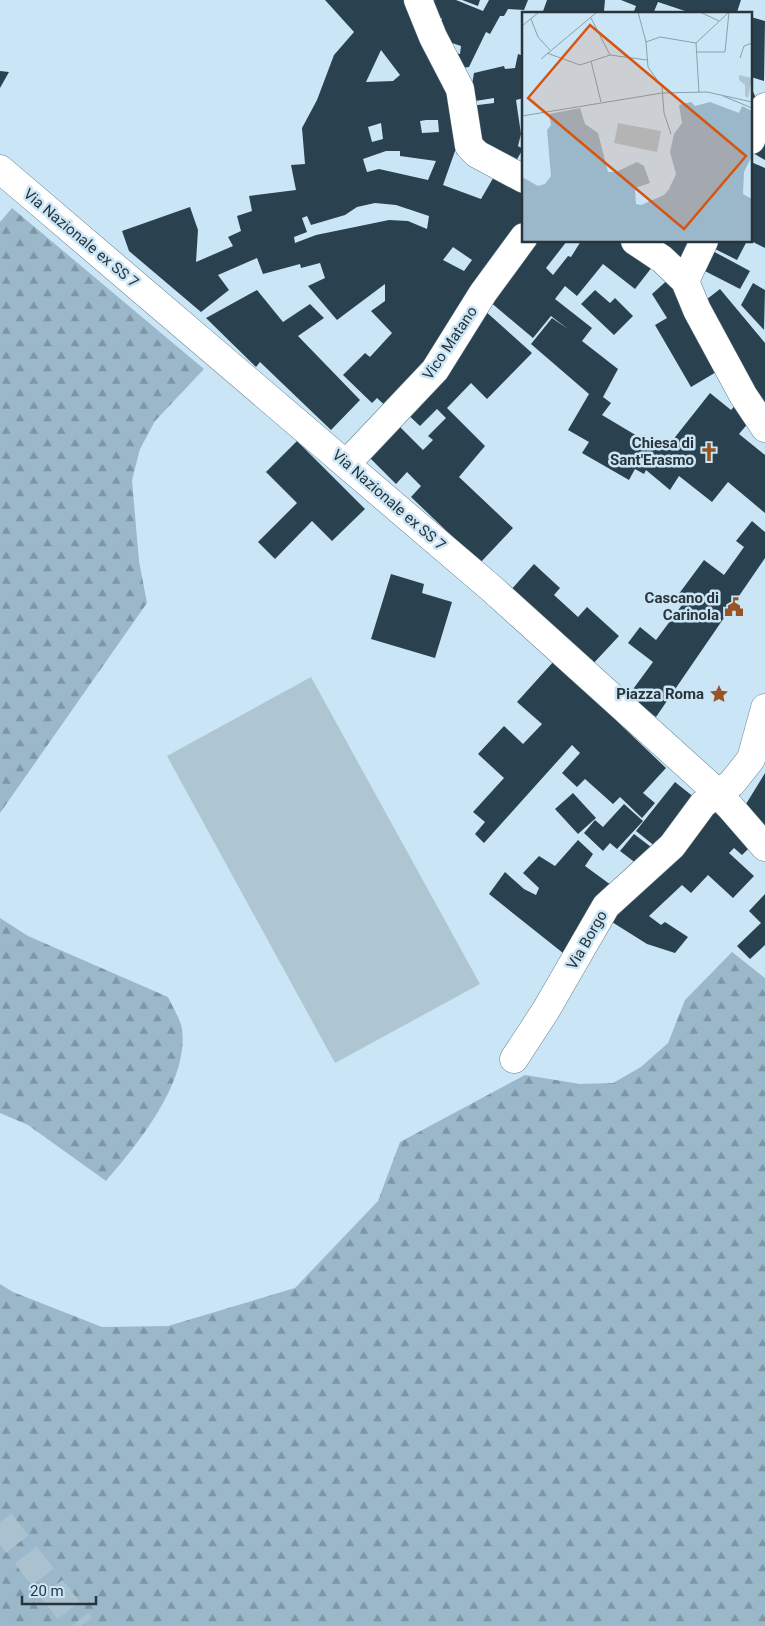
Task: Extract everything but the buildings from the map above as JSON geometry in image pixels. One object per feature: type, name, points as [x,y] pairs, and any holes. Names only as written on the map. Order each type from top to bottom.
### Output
[{"type":"street","points":[[418,0],[432,37],[460,89],[468,146],[477,154],[522,178]]},
{"type":"street","points":[[752,138],[765,108]]},
{"type":"street","name":"Via Nazionale ex SS 7","points":[[0,169],[347,463],[491,588],[719,794],[765,847]]},
{"type":"street","name":"Vico Matano","points":[[347,463],[435,370],[483,293],[522,240]]},
{"type":"street","points":[[637,242],[662,259],[685,281],[697,310],[743,395],[765,428]]},
{"type":"street","points":[[685,281],[704,242]]},
{"type":"street","name":"Via Borgo","points":[[514,1059],[546,1010],[606,906],[672,846],[703,804],[732,783],[751,760],[765,708]]},
{"type":"green space","points":[[12,208],[204,369],[155,421],[140,449],[132,480],[139,561],[147,603],[0,813],[0,222]]},
{"type":"green space","points":[[0,918],[28,936],[168,997],[180,1021],[182,1049],[178,1070],[169,1091],[146,1131],[106,1181],[28,1125],[0,1113]]},
{"type":"green space","points":[[732,952],[765,978],[765,1626],[0,1626],[0,1284],[13,1292],[102,1327],[168,1326],[295,1288],[378,1201],[400,1142],[525,1075],[580,1084],[613,1083],[641,1067],[668,1043],[685,1000]]},
{"type":"shaded area","points":[[311,677],[480,984],[335,1063],[167,756]]},
{"type":"tunnel","points":[[0,1522],[81,1626]]},
{"type":"place","name":"Chiesa di Sant'Erasmo","points":[[709,452]]},
{"type":"place","name":"Cascano di Carinola","points":[[734,607]]},
{"type":"place","name":"Piazza Roma","points":[[719,694]]}]
